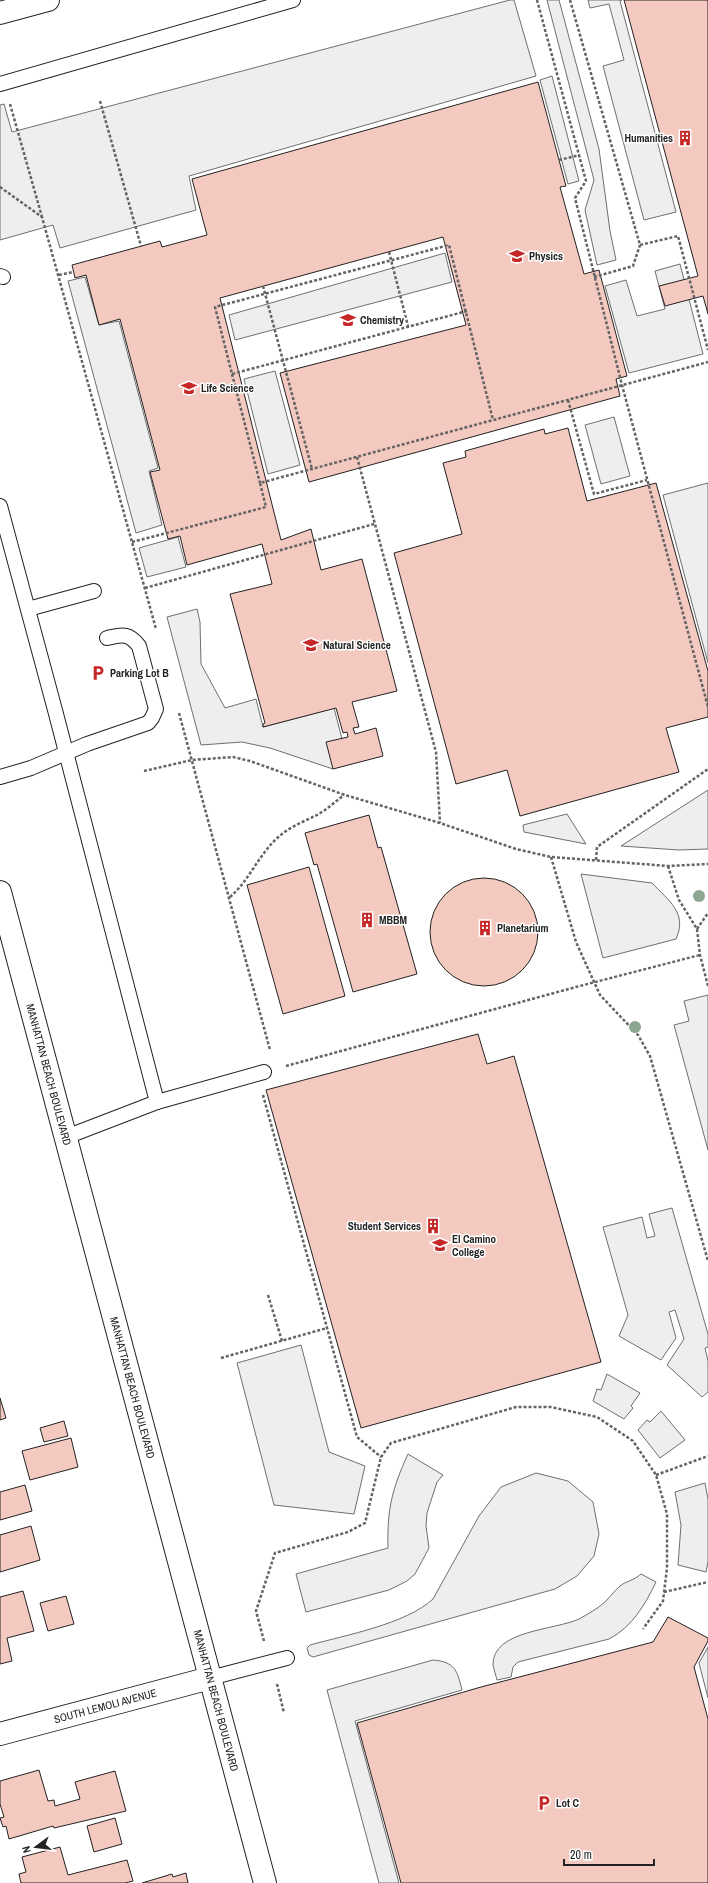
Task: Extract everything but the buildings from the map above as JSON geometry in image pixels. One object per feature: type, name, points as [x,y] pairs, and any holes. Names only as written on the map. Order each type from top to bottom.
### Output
[{"type":"main road","points":[[0,13],[48,0]]},
{"type":"main road","name":"MANHATTAN BEACH BOULEVARD","points":[[0,892],[265,1883]]},
{"type":"main road","name":"SOUTH LEMOLI AVENUE","points":[[0,1734],[210,1678]]},
{"type":"lane","points":[[2,83],[285,1]]},
{"type":"lane","points":[[0,506],[157,1102]]},
{"type":"lane","points":[[28,609],[94,591]]},
{"type":"lane","points":[[0,777],[31,768],[87,744],[148,723],[152,718],[156,709],[139,646],[133,639],[125,635],[107,638]]},
{"type":"lane","points":[[66,1137],[157,1102],[264,1072]]},
{"type":"lane","points":[[210,1678],[287,1658]]},
{"type":"path","points":[[537,0],[586,181],[575,198],[594,277],[708,707]]},
{"type":"path","points":[[570,0],[640,245],[633,266],[594,277]]},
{"type":"path","points":[[2,83],[59,275],[157,633]]},
{"type":"path","points":[[100,101],[141,246]]},
{"type":"path","points":[[559,160],[580,155]]},
{"type":"path","points":[[0,187],[42,217]]},
{"type":"path","points":[[640,245],[678,236],[708,350]]},
{"type":"path","points":[[132,542],[266,507],[215,307],[449,245],[467,310],[493,420]]},
{"type":"path","points":[[389,252],[408,326]]},
{"type":"path","points":[[59,275],[74,272]]},
{"type":"path","points":[[263,286],[312,469]]},
{"type":"path","points":[[232,374],[467,310]]},
{"type":"path","points":[[260,483],[708,362]]},
{"type":"path","points":[[568,400],[594,494],[647,480]]},
{"type":"path","points":[[357,457],[436,752],[440,823]]},
{"type":"path","points":[[145,588],[374,524]]},
{"type":"path","points":[[177,708],[271,1050],[261,1085],[327,1328],[357,1438],[381,1457]]},
{"type":"path","points":[[144,771],[192,760],[233,757],[250,761],[345,795],[440,823],[516,849],[551,857],[668,866],[708,864]]},
{"type":"path","points":[[596,860],[597,847],[708,769]]},
{"type":"path","points":[[230,897],[238,890],[259,859],[281,834],[300,822],[318,814],[345,795]]},
{"type":"path","points":[[551,857],[576,942],[600,995],[638,1035],[650,1056],[708,1261]]},
{"type":"path","points":[[668,866],[679,900],[697,930],[700,955],[708,986]]},
{"type":"path","points":[[697,930],[708,913]]},
{"type":"path","points":[[264,1072],[594,982],[700,955]]},
{"type":"path","points":[[268,1295],[282,1340]]},
{"type":"path","points":[[221,1358],[327,1328]]},
{"type":"path","points":[[256,1611],[276,1553],[348,1532],[365,1523],[381,1457],[392,1443],[516,1407],[551,1407],[597,1417],[633,1441],[656,1475],[667,1514],[667,1568],[663,1602],[643,1629]]},
{"type":"path","points":[[656,1475],[708,1456]]},
{"type":"path","points":[[664,1592],[708,1582]]},
{"type":"shaded area","points":[[514,0],[536,76],[189,176],[196,210],[60,248],[53,225],[0,240],[0,105],[4,104],[12,132]]},
{"type":"shaded area","points":[[547,0],[559,0],[599,149],[610,231],[616,260],[597,265],[585,210],[594,180]]},
{"type":"shaded area","points":[[588,0],[622,0],[620,1],[676,212],[644,220],[603,66],[624,60],[609,4],[590,8]]},
{"type":"shaded area","points":[[552,76],[579,181],[568,184],[540,80]]},
{"type":"shaded area","points":[[445,253],[452,282],[235,340],[229,315]]},
{"type":"shaded area","points":[[680,264],[703,354],[629,373],[605,286],[626,280],[637,316],[665,309],[655,271]]},
{"type":"shaded area","points":[[85,277],[99,325],[119,321],[158,468],[149,471],[162,525],[136,533],[68,281]]},
{"type":"shaded area","points":[[275,371],[300,465],[268,474],[244,379]]},
{"type":"shaded area","points":[[614,417],[630,476],[601,484],[585,425]]},
{"type":"shaded area","points":[[708,483],[708,663],[663,495]]},
{"type":"shaded area","points":[[178,537],[186,567],[147,577],[139,548]]},
{"type":"shaded area","points":[[197,609],[200,622],[201,664],[225,708],[256,699],[263,727],[334,708],[342,739],[333,769],[270,748],[242,742],[201,745],[167,617]]},
{"type":"shaded area","points":[[708,790],[708,849],[679,850],[621,846]]},
{"type":"shaded area","points":[[567,814],[586,844],[524,832],[523,825]]},
{"type":"shaded area","points":[[581,874],[652,883],[670,901],[678,914],[680,922],[676,939],[603,958]]},
{"type":"shaded area","points":[[708,995],[708,1150],[674,1025],[689,1021],[684,1001]]},
{"type":"shaded area","points":[[672,1208],[708,1334],[708,1347],[705,1348],[708,1361],[708,1392],[702,1397],[667,1365],[684,1339],[675,1310],[669,1312],[676,1338],[661,1360],[619,1336],[628,1315],[603,1227],[642,1217],[647,1238],[655,1236],[649,1214]]},
{"type":"shaded area","points":[[301,1345],[329,1452],[365,1466],[354,1514],[274,1505],[237,1363]]},
{"type":"shaded area","points":[[607,1374],[640,1393],[631,1406],[633,1408],[624,1419],[593,1401],[597,1389],[601,1390]]},
{"type":"shaded area","points":[[661,1411],[685,1440],[660,1458],[638,1430],[647,1420],[650,1422]]},
{"type":"shaded area","points":[[408,1454],[443,1475],[437,1482],[427,1513],[426,1526],[429,1548],[415,1574],[407,1581],[389,1590],[306,1612],[296,1574],[388,1548],[388,1522],[394,1489]]},
{"type":"shaded area","points":[[536,1473],[568,1481],[593,1502],[599,1534],[594,1556],[577,1576],[555,1589],[313,1657],[309,1655],[307,1648],[310,1645],[358,1633],[392,1622],[421,1608],[433,1599],[479,1516],[501,1487]]},
{"type":"shaded area","points":[[705,1483],[708,1499],[708,1562],[706,1572],[678,1565],[681,1525],[675,1492]]},
{"type":"shaded area","points":[[641,1574],[656,1582],[637,1615],[617,1634],[609,1639],[518,1662],[513,1667],[511,1677],[497,1680],[493,1665],[495,1653],[503,1645],[514,1638],[527,1633],[569,1623],[579,1619],[602,1605],[620,1586]]},
{"type":"shaded area","points":[[708,1647],[708,1698],[699,1663]]},
{"type":"shaded area","points":[[433,1660],[446,1663],[454,1668],[462,1690],[355,1721],[399,1883],[379,1883],[327,1690]]},
{"type":"place","name":"Humanities","points":[[685,138]]},
{"type":"place","name":"Physics","points":[[517,256]]},
{"type":"place","name":"Chemistry","points":[[348,320]]},
{"type":"place","name":"Life Science","points":[[189,388]]},
{"type":"place","name":"Natural Science","points":[[311,645]]},
{"type":"place","name":"Parking Lot B","points":[[98,673]]},
{"type":"place","name":"MBBM","points":[[367,920]]},
{"type":"place","name":"Planetarium","points":[[485,928]]},
{"type":"place","name":"Student Services","points":[[433,1226]]},
{"type":"place","name":"El Camino College","points":[[440,1245]]},
{"type":"place","name":"Lot C","points":[[544,1803]]}]
